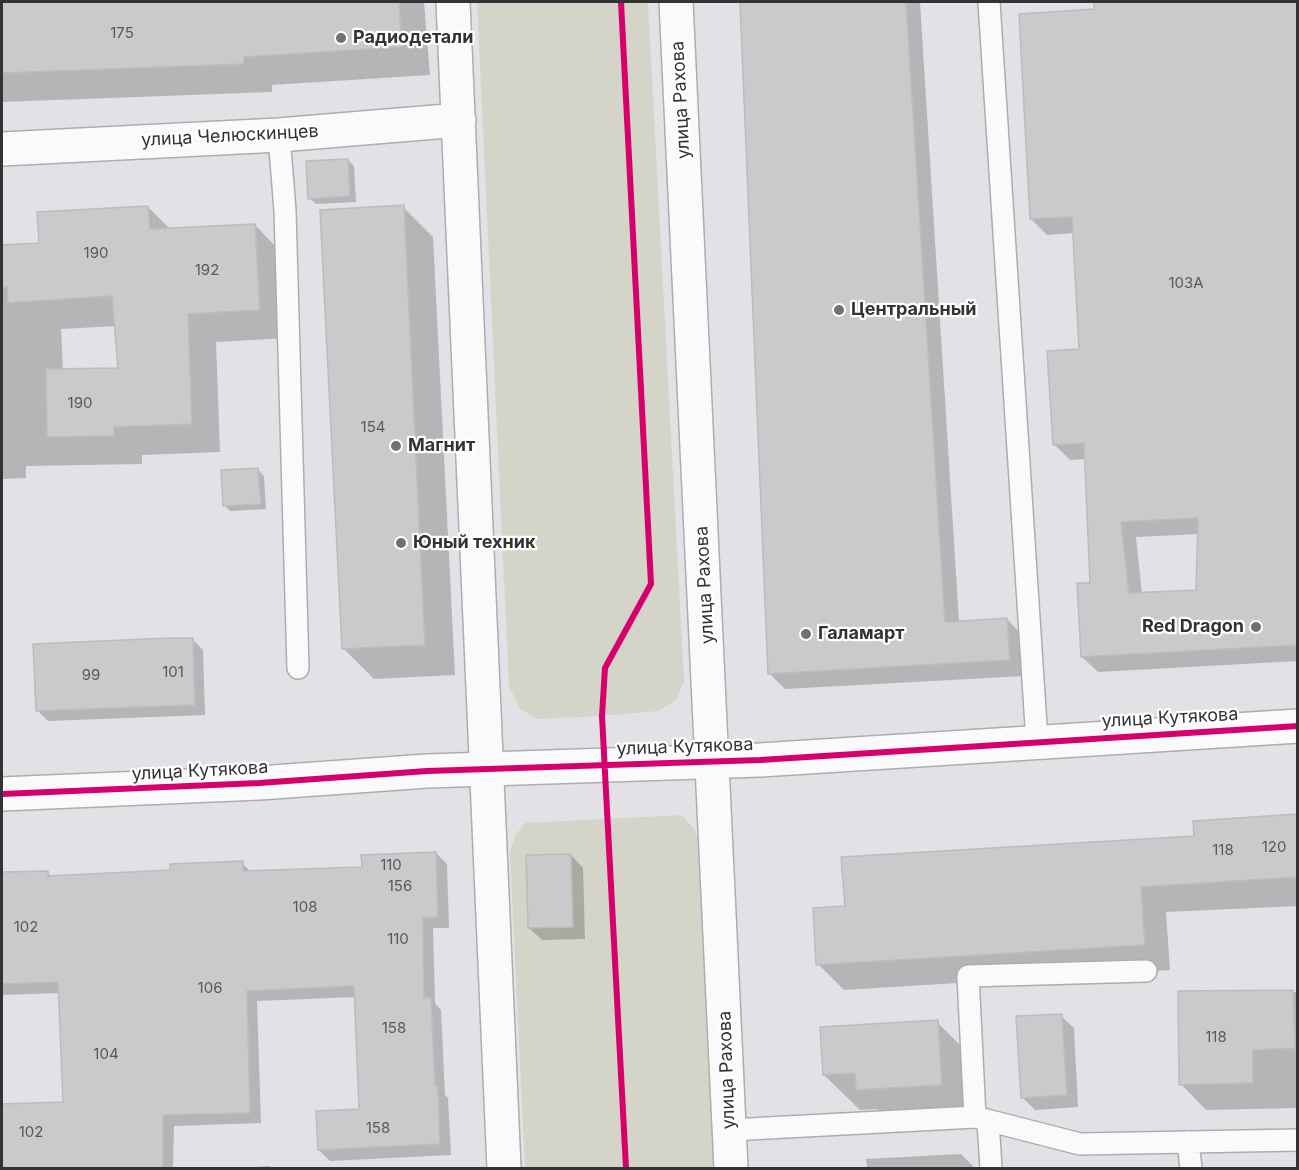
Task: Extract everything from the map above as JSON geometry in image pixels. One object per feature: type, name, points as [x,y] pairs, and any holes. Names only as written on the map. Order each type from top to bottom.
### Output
[{"type":"street","points":[[453,2],[504,1168]]},
{"type":"street","name":"улица Рахова","points":[[676,2],[731,1168]]},
{"type":"street","name":"улица Челюскинцев","points":[[2,149],[279,135],[459,120]]},
{"type":"street","name":"улица Кутякова","points":[[2,794],[259,783],[427,771],[712,762],[1298,726]]},
{"type":"lane","points":[[989,2],[1037,741]]},
{"type":"lane","points":[[279,135],[285,211],[298,668]]},
{"type":"lane","points":[[991,1168],[981,1119],[968,976],[1146,971]]},
{"type":"lane","points":[[730,1130],[981,1119],[1080,1144],[1298,1140]]},
{"type":"lane","points":[[1188,1142],[1191,1168]]},
{"type":"shaded area","points":[[477,2],[648,2],[684,681],[677,699],[659,711],[538,719],[520,709],[509,686]]},
{"type":"shaded area","points":[[682,815],[695,830],[699,847],[714,1168],[525,1168],[510,853],[515,836],[525,823]]},
{"type":"building","points":[[2,2],[399,2],[402,47],[244,57],[244,64],[2,73]]},
{"type":"building","name":"Центральный","points":[[740,2],[906,2],[945,622],[1007,618],[1010,660],[768,674]]},
{"type":"building","points":[[1094,2],[1298,2],[1298,645],[1081,657],[1077,583],[1090,583],[1084,443],[1053,445],[1047,351],[1079,349],[1072,217],[1030,219],[1019,14],[1094,9]],"holes":[[[1198,518],[1196,590],[1129,593],[1121,522]]]},
{"type":"building","points":[[348,159],[350,196],[308,199],[306,161]]},
{"type":"building","points":[[404,205],[425,645],[342,649],[320,210]]},
{"type":"building","points":[[148,206],[150,229],[255,224],[260,310],[188,314],[192,424],[114,427],[114,436],[47,437],[46,369],[118,368],[112,296],[8,303],[7,287],[2,288],[2,245],[39,243],[37,212]]},
{"type":"building","points":[[258,468],[261,504],[223,506],[221,470]]},
{"type":"building","points":[[193,638],[195,705],[36,711],[33,644]]},
{"type":"building","points":[[1298,814],[1298,877],[1141,887],[1145,945],[816,965],[813,908],[845,906],[841,857],[1194,836],[1193,821]]},
{"type":"building","points":[[436,852],[438,917],[423,918],[424,998],[431,997],[440,1144],[318,1150],[316,1111],[359,1109],[354,986],[247,991],[250,1113],[163,1115],[163,1168],[2,1168],[2,1104],[63,1102],[58,982],[2,984],[2,872],[48,871],[48,876],[170,870],[170,864],[243,861],[243,871],[362,867],[361,855]]},
{"type":"building","points":[[571,854],[573,927],[528,928],[526,855]]},
{"type":"building","points":[[1293,990],[1295,1048],[1253,1050],[1253,1083],[1179,1085],[1178,991]]},
{"type":"building","points":[[1062,1014],[1067,1095],[1021,1098],[1016,1016]]},
{"type":"building","points":[[938,1020],[942,1085],[856,1090],[855,1073],[823,1075],[820,1027]]},
{"type":"cycle path","points":[[621,2],[651,584],[605,668],[602,716],[626,1168]]},
{"type":"cycle path","points":[[2,794],[259,783],[427,771],[760,760],[1298,726]]},
{"type":"place","name":"Радиодетали","points":[[341,38]]},
{"type":"place","name":"Центральный","points":[[839,310]]},
{"type":"place","name":"Магнит","points":[[396,446]]},
{"type":"place","name":"Юный техник","points":[[401,543]]},
{"type":"place","name":"Red Dragon","points":[[1256,627]]},
{"type":"place","name":"Галамарт","points":[[806,634]]}]
